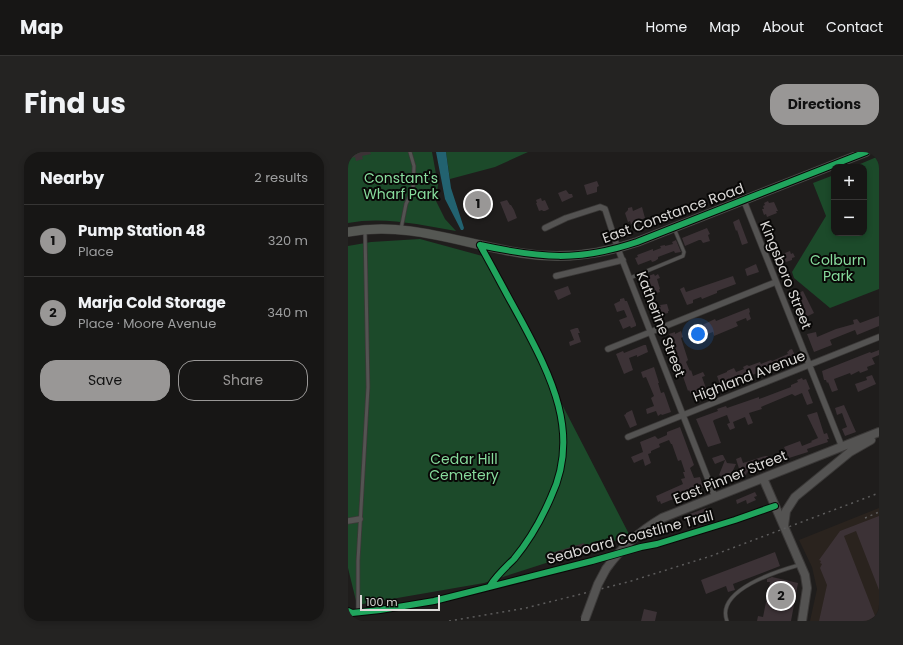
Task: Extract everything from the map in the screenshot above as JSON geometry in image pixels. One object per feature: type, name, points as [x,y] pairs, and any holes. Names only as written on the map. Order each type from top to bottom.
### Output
[{"type":"main road","name":"East Constance Road","points":[[348,232],[365,229],[401,229],[430,233],[503,250],[538,256],[587,255],[618,249],[866,152]]},
{"type":"main road","name":"East Pinner Street","points":[[585,620],[595,592],[606,569],[622,549],[646,528],[662,518],[879,432]]},
{"type":"main road","points":[[784,528],[786,511],[795,497],[850,452],[879,436]]},
{"type":"main road","points":[[763,478],[805,575],[807,588],[802,621]]},
{"type":"street","name":"Kingsboro Street","points":[[744,201],[842,446]]},
{"type":"street","name":"Katherine Street","points":[[545,228],[580,213],[603,207],[608,215],[618,249],[684,414],[715,497]]},
{"type":"street","points":[[556,276],[623,260]]},
{"type":"street","points":[[608,349],[776,282]]},
{"type":"street","name":"Highland Avenue","points":[[628,436],[879,337]]},
{"type":"street","points":[[348,521],[360,519]]},
{"type":"street","points":[[348,613],[358,612]]},
{"type":"lane","points":[[401,229],[406,204],[413,189],[414,166],[410,152]]},
{"type":"lane","points":[[630,278],[683,256],[684,252],[674,228]]},
{"type":"lane","points":[[358,612],[360,519],[368,386],[365,229]]},
{"type":"lane","points":[[727,621],[725,613],[727,606],[737,594],[765,576],[801,564]]},
{"type":"shaded area","points":[[879,508],[879,621],[810,621],[817,589],[812,567],[799,540]]},
{"type":"green space","name":"Constant's Wharf Park","points":[[348,152],[432,152],[438,185],[436,201],[445,219],[456,231],[389,221],[375,220],[348,223]]},
{"type":"green space","points":[[446,152],[528,152],[495,167],[450,179]]},
{"type":"green space","name":"Colburn Park","points":[[879,156],[879,289],[830,308],[794,278],[792,272],[826,216],[813,183],[831,176],[831,236],[867,236],[867,164],[860,164]]},
{"type":"green space","name":"Cedar Hill Cemetery","points":[[420,239],[486,257],[630,536],[484,583],[357,605],[348,568],[348,246],[371,242]]},
{"type":"water","points":[[436,152],[446,152],[451,188],[464,228],[463,230],[461,230],[445,199]]},
{"type":"building","points":[[348,152],[370,152],[371,154],[362,156],[363,159],[356,161],[355,157],[348,159]]},
{"type":"building","points":[[597,181],[599,186],[597,187],[597,192],[587,195],[584,185]]},
{"type":"building","points":[[566,190],[569,194],[572,194],[573,197],[562,202],[558,193]]},
{"type":"building","points":[[541,198],[542,201],[545,200],[549,209],[545,211],[539,211],[536,203],[536,200]]},
{"type":"building","points":[[507,200],[514,210],[517,218],[508,222],[500,202]]},
{"type":"building","points":[[768,201],[769,203],[774,202],[778,211],[776,211],[777,213],[767,217],[766,214],[764,215],[762,209],[764,209],[764,203]]},
{"type":"building","points":[[632,207],[633,211],[642,207],[645,218],[631,224],[630,221],[628,222],[625,213],[628,208]]},
{"type":"building","points":[[739,219],[748,243],[742,245],[733,222]]},
{"type":"building","points":[[707,228],[710,234],[708,235],[710,241],[703,243],[699,240],[685,246],[682,238]]},
{"type":"building","points":[[676,240],[681,252],[675,253],[674,251],[658,257],[655,261],[652,262],[651,260],[638,265],[635,258],[638,257],[637,255],[653,249],[653,251],[661,248],[660,246],[673,244],[672,242]]},
{"type":"building","points":[[790,251],[795,257],[792,258],[792,260],[783,263],[780,255]]},
{"type":"building","points":[[756,264],[759,272],[747,276],[745,269]]},
{"type":"building","points":[[654,274],[655,276],[658,274],[660,278],[657,279],[660,292],[649,295],[647,289],[649,288],[645,277]]},
{"type":"building","points":[[733,276],[736,284],[717,291],[717,293],[702,299],[701,297],[693,300],[693,303],[687,305],[680,289],[684,287],[686,292]]},
{"type":"building","points":[[568,286],[571,294],[558,300],[554,291]]},
{"type":"building","points":[[803,291],[814,313],[806,317],[802,303],[800,303],[798,293]]},
{"type":"building","points":[[624,298],[625,301],[627,301],[636,326],[631,328],[630,326],[623,329],[619,320],[627,317],[624,310],[617,312],[614,304],[620,301],[620,299]]},
{"type":"building","points":[[667,304],[669,311],[668,313],[660,315],[657,308],[661,307],[660,305]]},
{"type":"building","points":[[749,308],[751,319],[747,321],[746,318],[736,322],[738,326],[714,336],[713,332],[702,336],[698,327],[715,319],[716,321]]},
{"type":"building","points":[[879,316],[879,326],[857,335],[855,330],[830,340],[832,345],[814,352],[807,334],[816,332],[817,337],[836,329],[854,324],[853,320],[857,319],[860,323]]},
{"type":"building","points":[[578,328],[580,333],[578,333],[581,342],[570,346],[569,342],[574,340],[570,330]]},
{"type":"building","points":[[681,331],[683,337],[681,338],[688,360],[686,362],[690,371],[691,370],[693,376],[703,372],[705,376],[702,377],[708,394],[694,400],[689,390],[688,391],[679,365],[677,365],[668,337],[670,336],[669,334],[675,332],[675,334]]},
{"type":"building","points":[[646,345],[648,352],[637,357],[637,355],[629,358],[633,370],[624,374],[616,354],[623,351],[624,353]]},
{"type":"building","points":[[792,349],[797,359],[749,376],[733,384],[721,387],[717,376],[734,368],[736,372],[744,369],[743,367],[747,365],[749,366],[760,362],[761,364],[771,360],[772,361],[788,354],[787,352]]},
{"type":"building","points":[[879,350],[879,355],[872,358],[875,364],[867,367],[868,370],[860,373],[859,371],[851,375],[850,373],[834,379],[838,390],[832,392],[828,382],[827,383],[826,380],[824,380],[822,371],[870,352]]},
{"type":"building","points":[[654,367],[661,393],[664,392],[671,412],[658,416],[656,411],[647,414],[646,409],[654,406],[651,398],[654,396],[646,377],[643,378],[641,372]]},
{"type":"building","points":[[872,375],[876,384],[858,392],[855,384],[867,380],[866,377]]},
{"type":"building","points":[[802,378],[803,380],[806,379],[813,403],[807,405],[802,393],[795,396],[792,394],[761,407],[762,409],[749,413],[753,423],[748,425],[745,417],[733,422],[735,428],[730,430],[727,424],[730,423],[727,415],[713,421],[721,443],[708,447],[696,419],[718,411],[717,409],[726,406],[727,408],[759,397],[759,399],[791,387],[791,385],[798,382],[797,380]]},
{"type":"building","points":[[844,405],[856,432],[845,436],[842,429],[847,427],[842,413],[837,415],[835,408]]},
{"type":"building","points":[[632,410],[637,425],[630,428],[624,415]]},
{"type":"building","points":[[817,412],[824,434],[827,433],[829,439],[827,439],[828,442],[807,449],[808,452],[789,458],[784,447],[800,441],[802,446],[818,438],[807,415]]},
{"type":"building","points":[[680,427],[694,465],[690,468],[694,478],[700,477],[703,487],[661,504],[660,501],[658,502],[656,496],[683,484],[681,479],[685,478],[683,472],[685,472],[681,460],[678,461],[672,444],[669,440],[659,444],[660,447],[648,454],[651,463],[645,466],[643,459],[634,463],[631,457],[643,452],[640,442],[655,436],[658,439],[667,435],[667,432]]},
{"type":"building","points":[[723,455],[727,463],[736,464],[729,479],[726,478],[724,483],[719,480],[721,476],[719,475],[725,460],[715,464],[712,458]]},
{"type":"building","points":[[768,456],[771,465],[766,467],[766,465],[742,476],[741,475],[736,459],[741,457],[743,463]]},
{"type":"building","points":[[755,492],[757,496],[754,497],[756,500],[747,504],[746,500],[737,504],[736,500]]},
{"type":"building","points":[[706,508],[708,513],[689,520],[687,515]]},
{"type":"building","points":[[879,516],[879,590],[856,531],[844,536],[877,621],[819,621],[827,585],[820,568],[822,564],[819,560],[840,531]]},
{"type":"building","points":[[584,543],[586,548],[584,550],[549,559],[548,554]]},
{"type":"building","points":[[775,552],[780,566],[733,584],[735,590],[728,592],[726,586],[706,594],[701,580]]},
{"type":"building","points":[[772,577],[798,583],[791,621],[757,621],[758,616],[763,617],[770,582],[767,582],[767,579]]},
{"type":"building","points":[[644,609],[657,612],[655,621],[641,621]]},
{"type":"railway","points":[[449,621],[526,608],[628,582],[711,556],[879,493]]},
{"type":"railway","points":[[865,518],[879,512]]},
{"type":"cycle path","points":[[480,245],[541,255],[559,256],[596,253],[637,242],[866,152]]},
{"type":"cycle path","points":[[480,245],[543,362],[552,384],[563,428],[563,451],[560,474],[551,497],[525,545],[490,586]]},
{"type":"cycle path","name":"Seaboard Coastline Trail","points":[[348,611],[352,613],[380,610],[434,601],[657,544],[775,506]]},
{"type":"place","name":"Pump Station 48","points":[[478,204]]},
{"type":"place","name":"Marja Cold Storage","points":[[781,596]]}]
